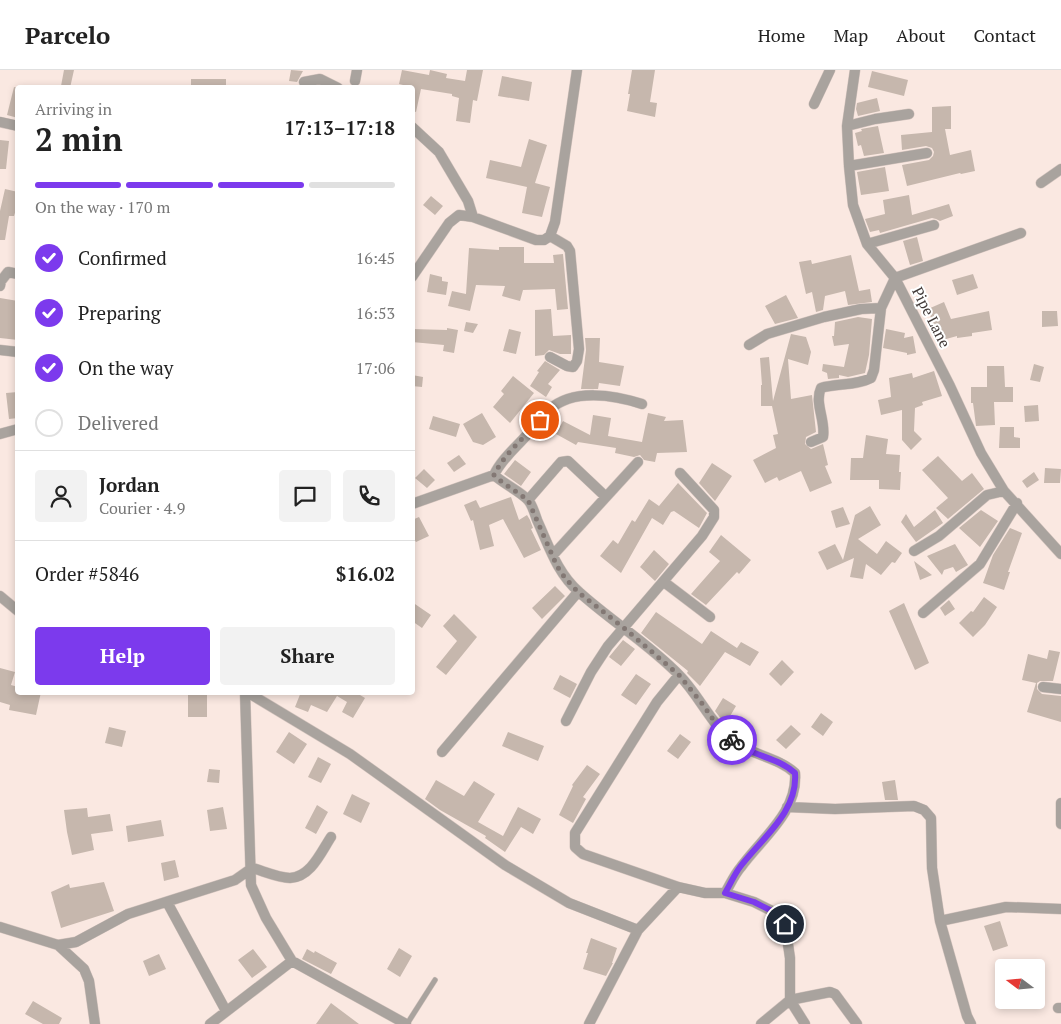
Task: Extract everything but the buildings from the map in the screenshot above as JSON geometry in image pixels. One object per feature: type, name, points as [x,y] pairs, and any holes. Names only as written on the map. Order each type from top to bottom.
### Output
[{"type":"street","points":[[355,81],[357,70]]},
{"type":"street","points":[[415,273],[449,223],[459,215],[473,217],[536,240],[544,240],[550,236],[555,222],[577,70]]},
{"type":"street","points":[[814,104],[830,70]]},
{"type":"street","name":"Pipe Lane","points":[[855,70],[847,126],[849,166],[853,205],[867,244],[895,278],[950,386],[981,454],[1004,490],[1061,554]]},
{"type":"street","points":[[304,82],[320,79],[332,85]]},
{"type":"street","points":[[847,126],[875,119],[909,114]]},
{"type":"street","points":[[0,122],[15,125]]},
{"type":"street","points":[[415,130],[439,152],[468,201],[473,217]]},
{"type":"street","points":[[849,166],[927,153]]},
{"type":"street","points":[[1041,183],[1061,169]]},
{"type":"street","points":[[867,244],[934,225]]},
{"type":"street","points":[[811,442],[823,437],[825,429],[818,395],[821,388],[865,381],[871,378],[874,370],[881,308],[895,278],[1021,232]]},
{"type":"street","points":[[550,236],[567,246],[570,251],[579,349],[577,361],[573,367],[550,357]]},
{"type":"street","points":[[0,286],[1,280],[8,272],[15,273]]},
{"type":"street","points":[[749,345],[767,334],[824,317],[861,309],[881,308]]},
{"type":"street","points":[[0,350],[15,352]]},
{"type":"street","points":[[415,503],[494,475],[509,454],[550,409],[566,400],[583,395],[627,399],[642,404]]},
{"type":"street","points":[[0,434],[15,430]]},
{"type":"street","points":[[528,500],[561,462],[564,461],[568,461],[606,497]]},
{"type":"street","points":[[553,555],[638,462]]},
{"type":"street","points":[[566,720],[608,646],[702,536],[714,517],[714,510],[680,473]]},
{"type":"street","points":[[494,475],[528,500],[561,572],[578,592],[679,675],[718,727],[735,742],[763,757],[788,766],[795,773],[796,783],[793,797],[781,818],[740,868],[725,893]]},
{"type":"street","points":[[914,551],[939,536],[987,495],[1004,490]]},
{"type":"street","points":[[923,613],[980,564],[1017,503]]},
{"type":"street","points":[[664,582],[710,617]]},
{"type":"street","points":[[442,752],[578,592]]},
{"type":"street","points":[[0,596],[15,608]]},
{"type":"street","points":[[679,675],[657,702],[575,833],[575,847],[583,854],[678,888],[705,893],[725,893],[754,902],[774,912],[785,924],[790,958],[790,1000],[805,1024]]},
{"type":"street","points":[[1043,687],[1061,689]]},
{"type":"street","points":[[246,695],[252,885],[266,918],[292,961],[407,1024]]},
{"type":"street","points":[[251,695],[350,754],[505,865],[569,903],[638,930]]},
{"type":"street","points":[[1061,803],[1061,824]]},
{"type":"street","points":[[787,807],[835,809],[914,806],[924,810],[931,818],[932,868],[940,921],[967,1016],[971,1024]]},
{"type":"street","points":[[252,868],[289,878],[300,876],[310,870],[331,837]]},
{"type":"street","points":[[58,945],[76,942],[128,914],[235,880],[252,868]]},
{"type":"street","points":[[589,1024],[638,930],[678,888]]},
{"type":"street","points":[[167,902],[226,1012]]},
{"type":"street","points":[[940,921],[1006,907],[1061,909]]},
{"type":"street","points":[[0,927],[58,945],[84,969],[89,981],[95,1024]]},
{"type":"street","points":[[210,1024],[292,961]]},
{"type":"street","points":[[761,1024],[790,1000],[830,992],[835,994],[856,1024]]},
{"type":"lane","points":[[407,1024],[435,980]]},
{"type":"way so far","points":[[540,420],[498,467],[494,475],[528,500],[557,566],[565,578],[578,592],[679,675],[718,727],[732,740]]},
{"type":"route","points":[[732,740],[763,757],[788,766],[795,773],[796,783],[793,797],[781,818],[740,868],[725,893],[754,902],[774,912],[785,924]]}]
